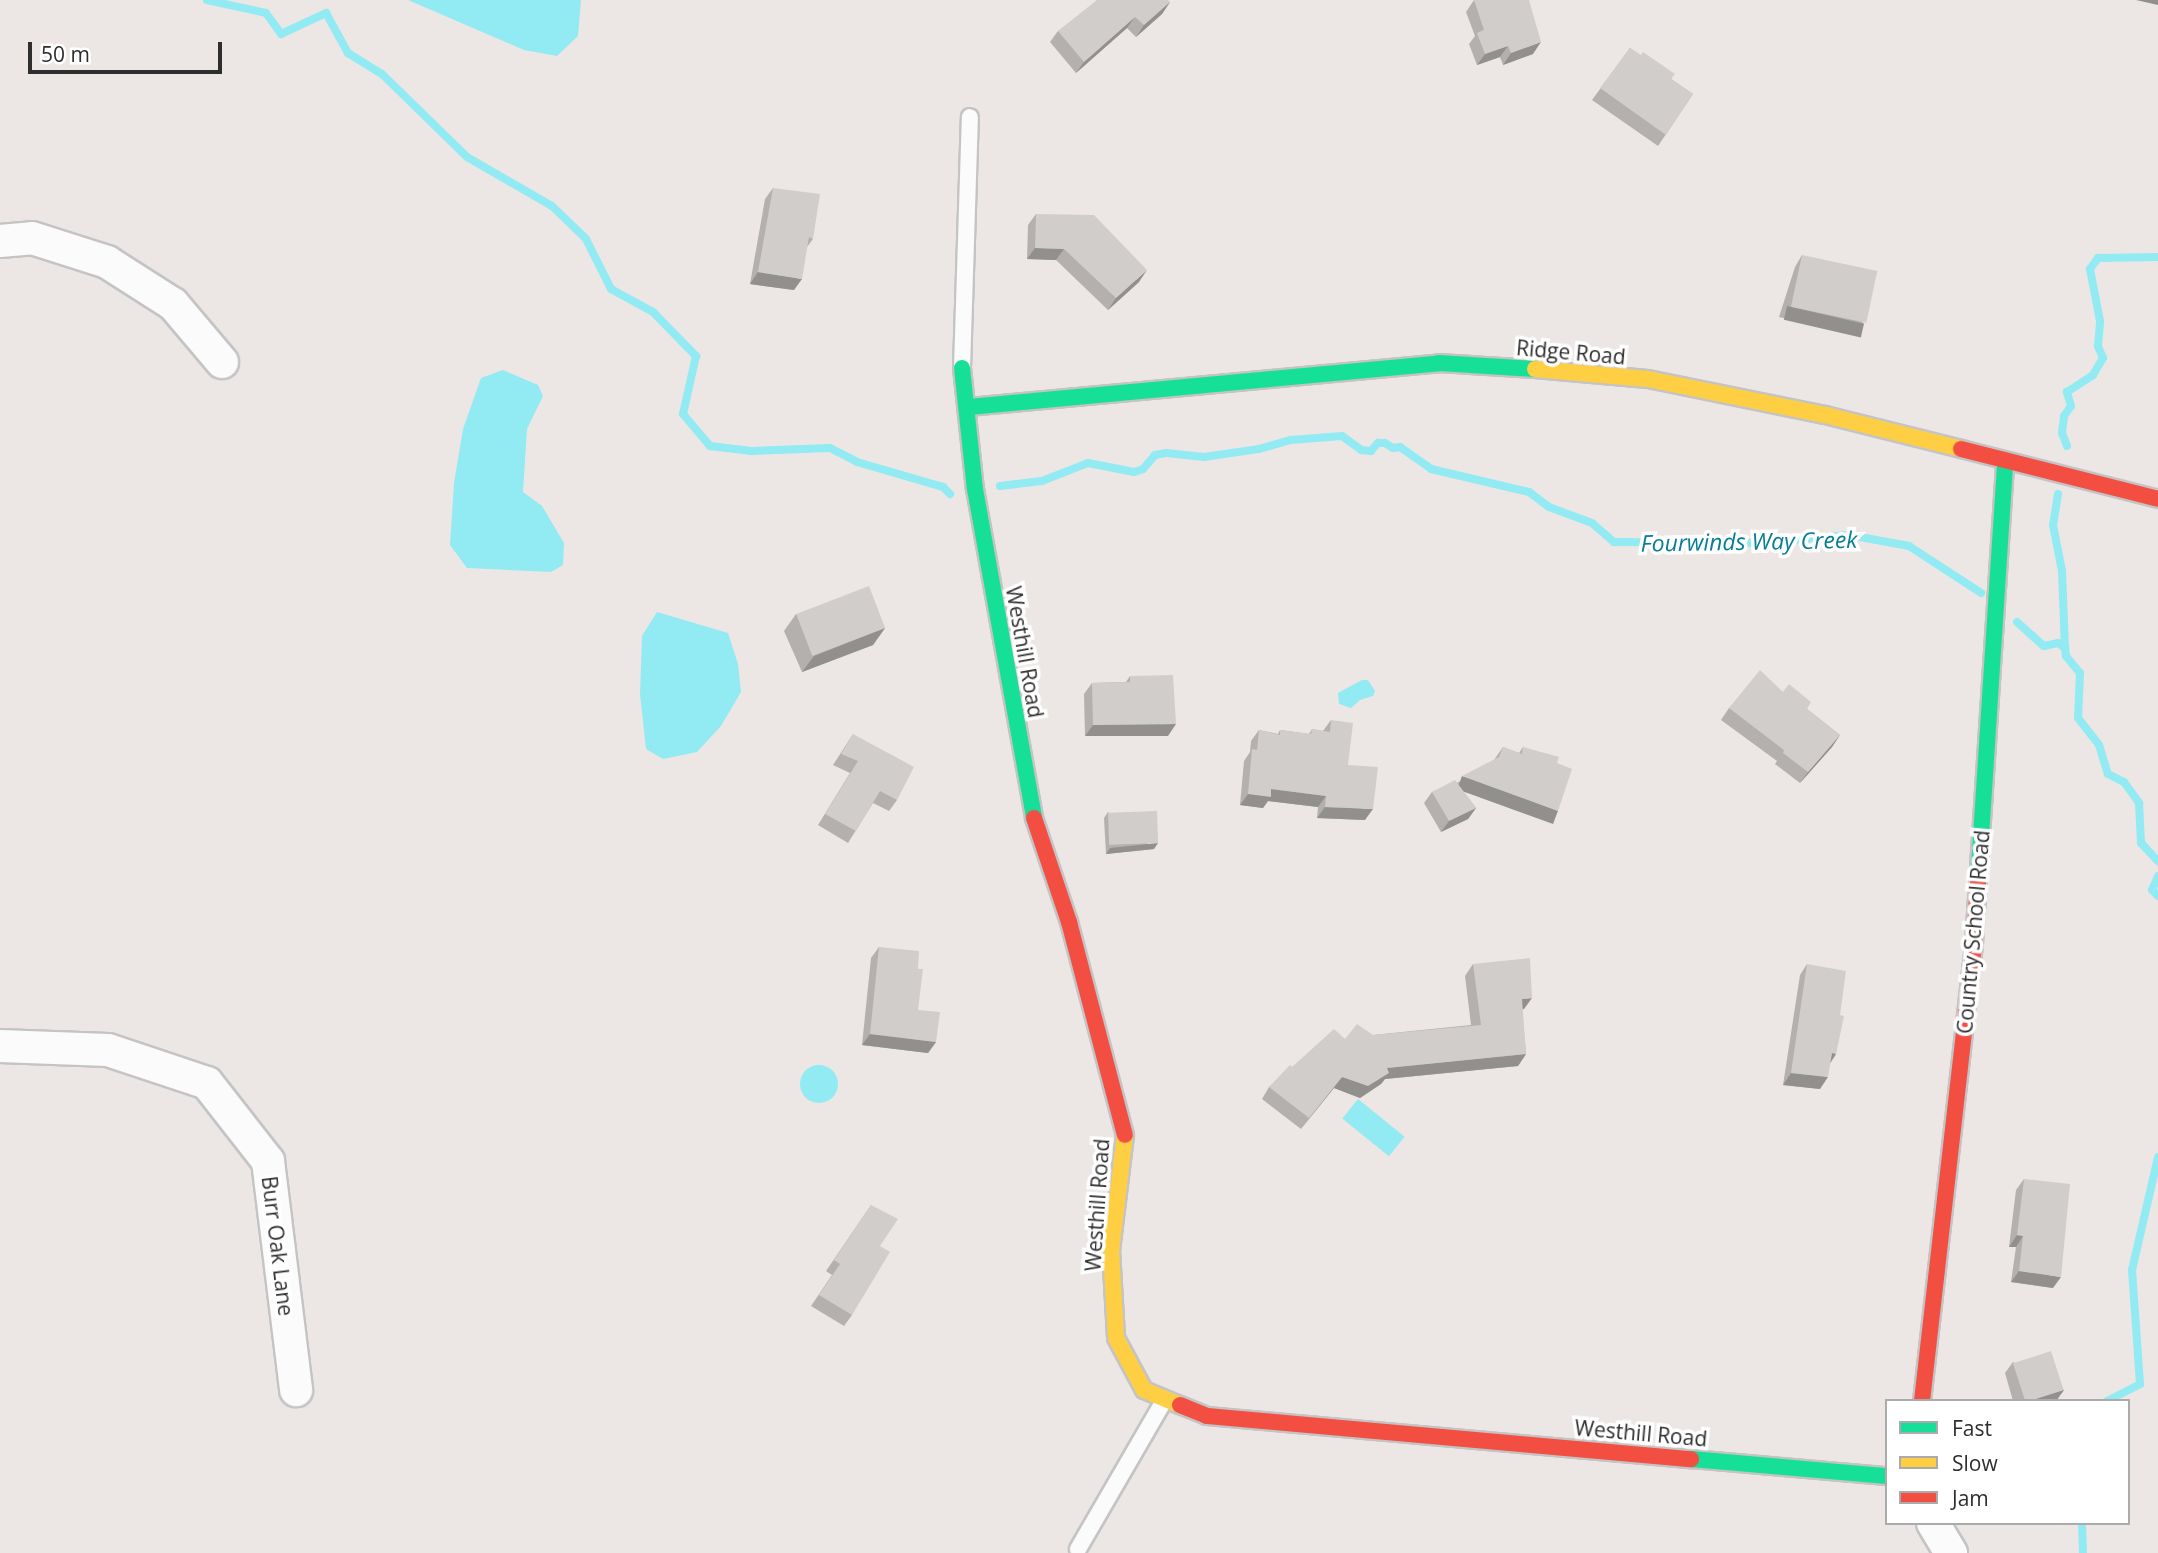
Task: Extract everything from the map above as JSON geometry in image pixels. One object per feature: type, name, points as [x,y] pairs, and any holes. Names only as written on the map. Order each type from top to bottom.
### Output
[{"type":"street","points":[[0,241],[32,238],[107,262],[173,304],[222,362]]},
{"type":"street","name":"Ridge Road","points":[[969,407],[1439,363],[1487,365],[1648,379],[1825,415],[2158,499]]},
{"type":"street","name":"Westhill Road","points":[[962,368],[969,407],[975,489],[1035,826],[1069,922],[1125,1136],[1111,1250],[1116,1338],[1144,1390],[1208,1416],[1885,1476]]},
{"type":"street","name":"Country School Road","points":[[1922,1399],[1974,943],[2005,462]]},
{"type":"street","name":"Burr Oak Lane","points":[[0,1046],[108,1050],[207,1083],[268,1161],[296,1390]]},
{"type":"street","points":[[1934,1525],[1951,1553]]},
{"type":"lane","points":[[962,368],[970,117]]},
{"type":"lane","points":[[1078,1549],[1165,1399]]},
{"type":"water","points":[[408,0],[581,0],[578,36],[557,56],[524,50]]},
{"type":"water","points":[[503,370],[538,385],[543,396],[527,429],[523,492],[542,506],[564,543],[563,565],[551,572],[467,568],[450,545],[454,483],[463,429],[481,378]]},
{"type":"water","points":[[657,612],[728,633],[738,664],[741,692],[721,726],[697,752],[663,759],[646,749],[640,694],[642,636]]},
{"type":"water","points":[[1362,680],[1368,680],[1375,691],[1373,696],[1360,700],[1351,708],[1339,704],[1338,693]]},
{"type":"water","points":[[819,1065],[833,1070],[838,1084],[833,1098],[819,1103],[805,1098],[800,1084],[805,1070]]},
{"type":"water","points":[[1358,1099],[1405,1137],[1389,1156],[1342,1118]]},
{"type":"building","points":[[1097,0],[1170,2],[1144,25],[1135,17],[1084,62],[1058,31]]},
{"type":"building","points":[[1474,0],[1529,0],[1541,42],[1511,53],[1508,46],[1485,54],[1477,33],[1484,30]]},
{"type":"building","points":[[1630,48],[1641,55],[1643,52],[1675,74],[1671,79],[1693,94],[1666,135],[1600,88]]},
{"type":"building","points":[[773,188],[820,194],[813,239],[809,237],[802,279],[758,272]]},
{"type":"building","points":[[1036,214],[1094,215],[1147,270],[1116,298],[1064,249],[1035,248]]},
{"type":"building","points":[[1802,255],[1877,271],[1866,323],[1791,307]]},
{"type":"building","points":[[869,586],[885,628],[812,656],[796,614]]},
{"type":"building","points":[[1760,670],[1783,692],[1789,684],[1811,702],[1807,709],[1840,735],[1808,772],[1729,708]]},
{"type":"building","points":[[1173,675],[1176,724],[1093,725],[1092,683],[1130,682],[1130,676]]},
{"type":"building","points":[[1331,720],[1353,723],[1348,765],[1378,767],[1373,809],[1325,807],[1326,796],[1271,789],[1271,797],[1248,794],[1252,749],[1257,750],[1259,730],[1280,735],[1280,730],[1311,734],[1312,729],[1330,732]]},
{"type":"building","points":[[853,734],[914,767],[897,800],[880,791],[856,831],[825,814],[858,761],[841,754]]},
{"type":"building","points":[[1503,747],[1522,754],[1523,747],[1559,757],[1557,763],[1572,769],[1558,811],[1462,776],[1499,757]]},
{"type":"building","points":[[1455,780],[1476,808],[1449,821],[1432,792]]},
{"type":"building","points":[[1157,811],[1158,843],[1109,845],[1108,813]]},
{"type":"building","points":[[879,947],[919,951],[918,969],[923,969],[918,1010],[940,1012],[936,1042],[870,1034]]},
{"type":"building","points":[[1530,958],[1532,998],[1522,999],[1526,1054],[1387,1068],[1389,1073],[1368,1086],[1342,1077],[1309,1118],[1269,1087],[1290,1065],[1292,1067],[1334,1029],[1345,1039],[1357,1024],[1373,1035],[1481,1025],[1473,964]]},
{"type":"building","points":[[1807,964],[1846,971],[1840,1015],[1844,1016],[1836,1054],[1832,1053],[1828,1077],[1791,1073]]},
{"type":"building","points":[[2024,1179],[2070,1184],[2061,1277],[2019,1271],[2023,1236],[2017,1235]]},
{"type":"building","points":[[871,1205],[898,1219],[880,1246],[890,1252],[852,1315],[819,1295],[840,1264],[834,1260]]},
{"type":"building","points":[[2051,1351],[2064,1390],[2036,1399],[2025,1399],[2013,1363]]},
{"type":"waterway","name":"Fourwinds Way Creek","points":[[207,0],[266,13],[281,34],[326,13],[348,53],[382,74],[467,157],[552,206],[586,239],[611,289],[653,312],[696,356],[683,414],[710,446],[752,451],[830,448],[857,462],[943,487],[950,494]]},
{"type":"waterway","points":[[2067,446],[2062,433],[2064,416],[2071,406],[2067,392],[2093,375],[2103,358],[2098,346],[2100,321],[2090,269],[2098,258],[2158,257]]},
{"type":"waterway","name":"Fourwinds Way Creek","points":[[1000,486],[1042,481],[1088,463],[1134,472],[1143,469],[1155,455],[1166,453],[1204,457],[1259,449],[1291,440],[1342,436],[1361,450],[1371,451],[1378,443],[1385,443],[1393,448],[1400,447],[1431,469],[1529,492],[1549,507],[1592,523],[1614,542],[1754,543],[1849,535],[1909,546],[1981,593]]},
{"type":"waterway","points":[[2058,494],[2053,525],[2062,571],[2065,648]]},
{"type":"waterway","name":"Fourwinds Way Creek","points":[[2017,622],[2044,646],[2058,643],[2065,648],[2066,656],[2080,673],[2078,718],[2099,745],[2108,774],[2124,782],[2139,803],[2141,843],[2158,861]]},
{"type":"waterway","name":"Fourwinds Way Creek","points":[[2158,876],[2152,890],[2158,896]]},
{"type":"waterway","name":"Fourwinds Way Creek","points":[[2111,1399],[2140,1384],[2132,1270],[2158,1157]]},
{"type":"waterway","name":"Fourwinds Way Creek","points":[[2082,1525],[2083,1553]]},
{"type":"traffic: fast","points":[[969,407],[1439,363],[1535,369]]},
{"type":"traffic: fast","points":[[962,368],[975,489],[1034,818]]},
{"type":"traffic: fast","points":[[1978,883],[2005,462]]},
{"type":"traffic: fast","points":[[1691,1459],[1885,1476]]},
{"type":"traffic: slow","points":[[1535,369],[1648,379],[1825,415],[1961,449]]},
{"type":"traffic: slow","points":[[1125,1135],[1111,1250],[1116,1338],[1144,1390],[1180,1405]]},
{"type":"traffic: jam","points":[[1961,449],[2158,499]]},
{"type":"traffic: jam","points":[[1034,818],[1069,922],[1125,1135]]},
{"type":"traffic: jam","points":[[1922,1399],[1974,943],[1978,883]]},
{"type":"traffic: jam","points":[[1180,1405],[1207,1416],[1691,1459]]}]
